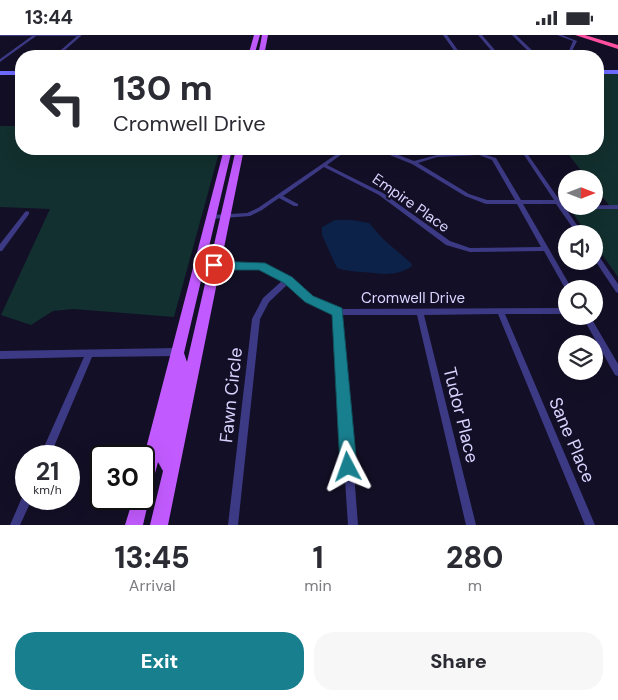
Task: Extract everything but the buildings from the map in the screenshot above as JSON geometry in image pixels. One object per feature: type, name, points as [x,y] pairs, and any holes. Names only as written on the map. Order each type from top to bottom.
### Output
[{"type":"highway","points":[[578,35],[618,47]]},
{"type":"highway","points":[[591,35],[618,42]]},
{"type":"main road","points":[[253,50],[257,35]]},
{"type":"main road","points":[[262,50],[265,35]]},
{"type":"main road","points":[[154,445],[226,155]]},
{"type":"main road","points":[[159,525],[239,155]]},
{"type":"main road","points":[[177,352],[189,344],[199,333]]},
{"type":"main road","points":[[171,471],[164,457],[183,369],[177,352]]},
{"type":"main road","points":[[134,525],[137,510]]},
{"type":"street","points":[[1,35],[80,35]]},
{"type":"street","points":[[0,61],[35,35]]},
{"type":"street","points":[[63,50],[80,35]]},
{"type":"street","points":[[445,35],[456,50]]},
{"type":"street","points":[[480,35],[493,50]]},
{"type":"street","points":[[514,35],[530,50]]},
{"type":"street","points":[[558,35],[575,41],[571,50]]},
{"type":"street","points":[[604,72],[618,72]]},
{"type":"street","points":[[0,73],[15,73]]},
{"type":"street","points":[[210,217],[248,215],[279,197],[339,155]]},
{"type":"street","points":[[394,155],[414,163],[467,195],[486,202],[558,204]]},
{"type":"street","points":[[414,163],[437,156],[458,155]]},
{"type":"street","points":[[482,155],[494,159],[565,280]]},
{"type":"street","points":[[526,155],[558,201]]},
{"type":"street","name":"Empire Place","points":[[325,165],[381,195],[448,243],[470,249],[546,249]]},
{"type":"street","points":[[279,197],[296,205]]},
{"type":"street","points":[[603,206],[618,207]]},
{"type":"street","points":[[0,249],[26,213]]},
{"type":"street","points":[[0,236],[9,236]]},
{"type":"street","name":"Cromwell Drive","points":[[214,265],[261,266],[288,280],[309,299],[338,312],[558,311]]},
{"type":"street","points":[[603,268],[618,290]]},
{"type":"street","name":"Fawn Circle","points":[[233,525],[256,319],[266,300],[288,280]]},
{"type":"street","name":"Sane Place","points":[[500,311],[590,525]]},
{"type":"street","points":[[338,312],[352,525]]},
{"type":"street","name":"Tudor Place","points":[[420,313],[471,525]]},
{"type":"street","points":[[591,325],[618,372]]},
{"type":"street","points":[[0,355],[177,352]]},
{"type":"street","points":[[50,445],[89,353]]},
{"type":"street","points":[[15,525],[21,510]]},
{"type":"green space","points":[[604,73],[618,73],[618,277],[603,256],[603,225],[581,225],[574,215],[603,215],[603,209],[612,209],[603,198],[603,170],[581,170],[569,155],[604,155]]},
{"type":"green space","points":[[0,126],[15,126],[15,155],[218,155],[174,317],[73,309],[53,311],[31,325],[1,315],[50,209],[0,207]]},
{"type":"water","points":[[335,220],[369,223],[412,266],[400,272],[387,274],[349,271],[337,268],[322,235],[322,227]]},
{"type":"route","points":[[214,265],[261,266],[288,280],[309,299],[338,312],[348,467]]}]
